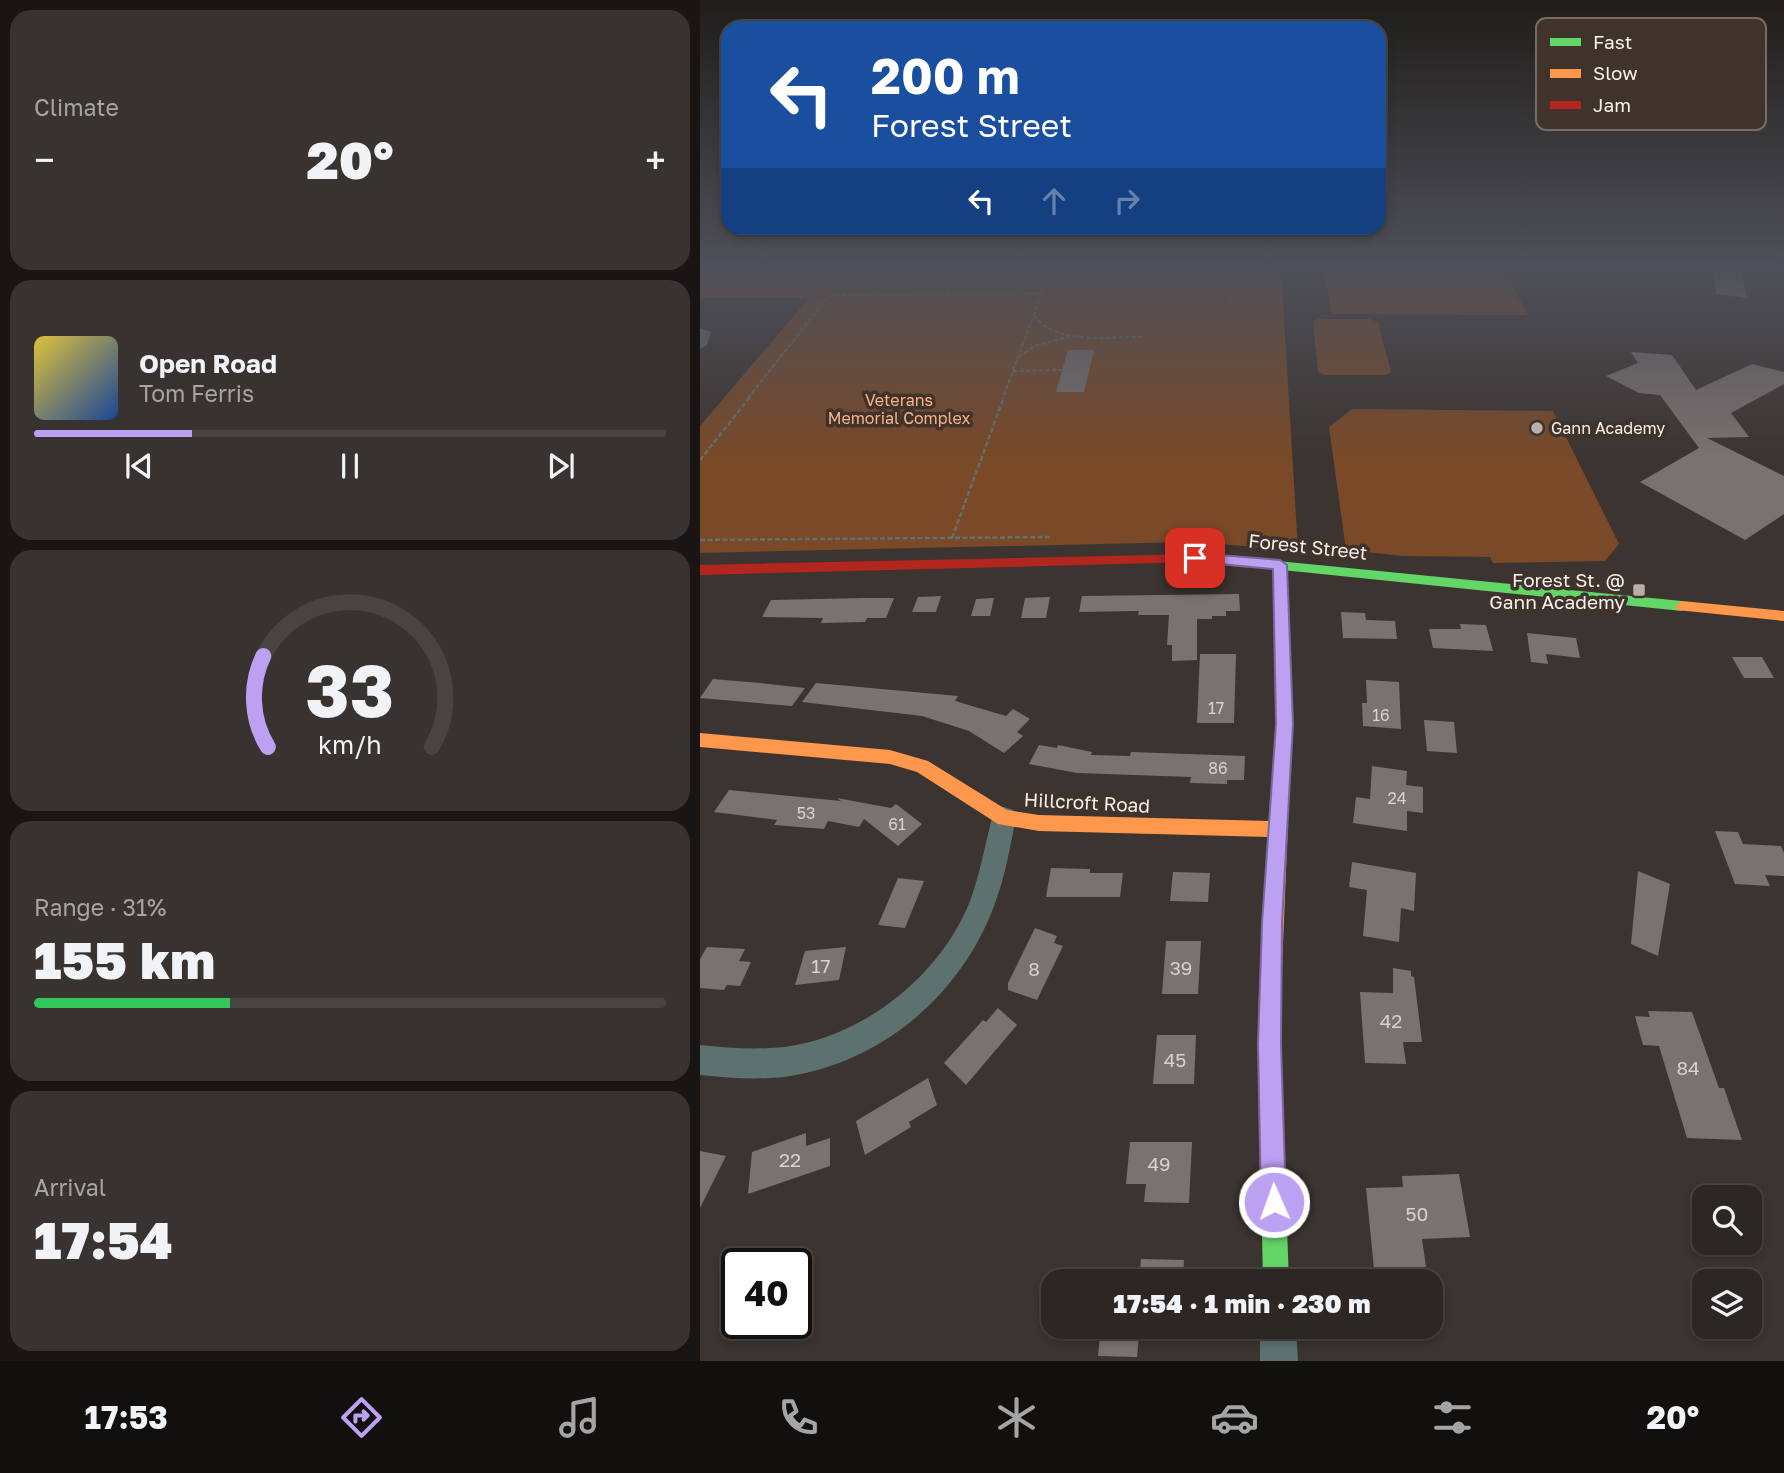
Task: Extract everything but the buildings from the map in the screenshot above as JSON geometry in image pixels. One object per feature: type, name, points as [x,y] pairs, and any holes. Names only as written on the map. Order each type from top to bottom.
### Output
[{"type":"street","name":"Forest Street","points":[[700,570],[1149,557],[1280,565],[1784,616]]},
{"type":"street","points":[[1276,1269],[1269,1044],[1272,923],[1279,829],[1284,690],[1280,565]]},
{"type":"street","name":"Hillcroft Road","points":[[700,740],[891,757],[922,766],[1004,818],[1039,823],[1279,829]]},
{"type":"street","points":[[700,1060],[739,1064],[796,1060],[843,1046],[891,1020],[929,987],[959,948],[981,906],[1004,818]]},
{"type":"street","points":[[1278,1339],[1279,1361]]},
{"type":"path","points":[[700,460],[800,333]]},
{"type":"path","points":[[952,538],[1027,333]]},
{"type":"path","points":[[1057,333],[1074,336],[1142,337]]},
{"type":"path","points":[[1018,358],[1034,346],[1074,336]]},
{"type":"path","points":[[1013,371],[1062,370]]},
{"type":"path","points":[[700,540],[1051,537]]},
{"type":"green space","name":"Veterans Memorial Complex","points":[[780,333],[1285,333],[1298,550],[1188,542],[700,553],[700,426]]},
{"type":"green space","points":[[1314,333],[1381,333],[1391,372],[1385,375],[1325,375],[1318,372]]},
{"type":"green space","points":[[1352,409],[1553,411],[1619,544],[1605,561],[1493,563],[1490,557],[1403,556],[1346,550],[1329,427]]},
{"type":"traffic: fast","points":[[1247,563],[1682,606]]},
{"type":"traffic: fast","points":[[1270,993],[1276,1269]]},
{"type":"traffic: slow","points":[[1270,993],[1284,724],[1280,565]]},
{"type":"traffic: slow","points":[[1682,606],[1784,616]]},
{"type":"traffic: slow","points":[[700,740],[890,757],[922,766],[1004,818],[1039,823],[1279,829]]},
{"type":"traffic: jam","points":[[700,570],[1195,558],[1247,563]]},
{"type":"place","name":"Gann Academy","points":[[1537,428]]},
{"type":"place","name":"Forest St. @ Gann Academy","points":[[1639,590]]},
{"type":"route","points":[[1195,558],[1280,565],[1284,724],[1272,923],[1269,1044],[1274,1202]]}]
